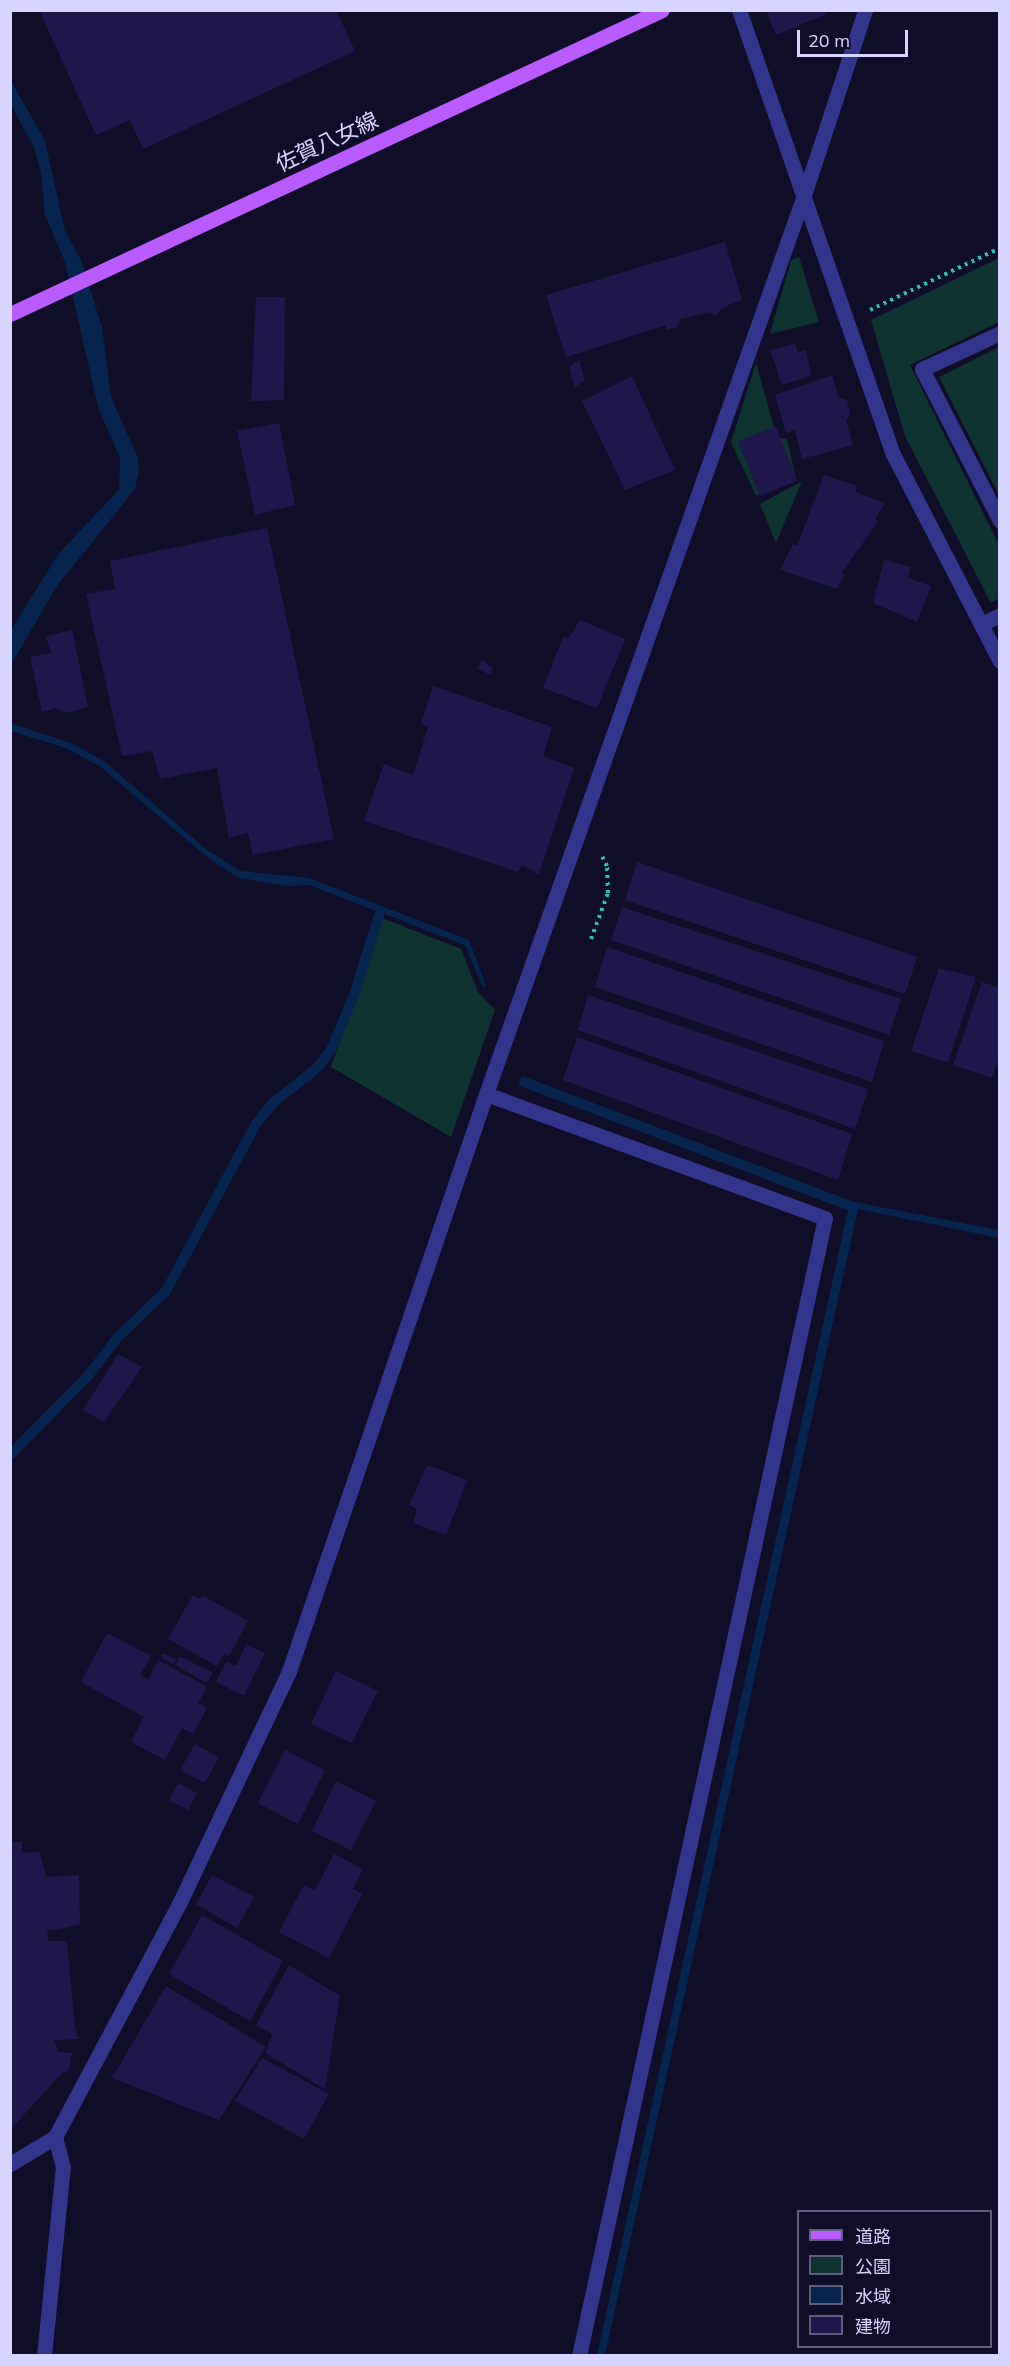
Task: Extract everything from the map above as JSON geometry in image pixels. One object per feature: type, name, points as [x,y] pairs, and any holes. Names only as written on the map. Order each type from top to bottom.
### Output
[{"type":"main road","name":"佐賀八女線","points":[[10,314],[662,10]]},
{"type":"street","points":[[739,10],[893,454],[999,661]]},
{"type":"street","points":[[10,2164],[55,2137],[179,1904],[290,1671],[486,1094],[803,198],[865,10]]},
{"type":"street","points":[[999,333],[922,369],[999,521]]},
{"type":"street","points":[[981,624],[999,615]]},
{"type":"street","points":[[486,1094],[825,1218],[579,2355]]},
{"type":"street","points":[[44,2355],[63,2167],[55,2137]]},
{"type":"path","points":[[847,321],[999,248]]},
{"type":"path","points":[[578,834],[597,847],[607,866],[608,893],[591,939]]},
{"type":"green space","points":[[799,257],[819,322],[770,334],[791,260]]},
{"type":"green space","points":[[999,258],[999,322],[910,365],[999,545],[999,598],[991,603],[905,436],[871,320]]},
{"type":"green space","points":[[999,347],[999,495],[939,377]]},
{"type":"green space","points":[[756,363],[777,438],[787,439],[795,474],[756,496],[731,442]]},
{"type":"green space","points":[[802,481],[776,543],[760,504]]},
{"type":"green space","points":[[382,918],[461,949],[478,992],[495,1010],[451,1137],[331,1067]]},
{"type":"water","points":[[11,81],[45,141],[65,231],[81,260],[102,327],[111,397],[138,458],[139,471],[135,489],[56,587],[11,665],[11,630],[59,553],[119,490],[120,458],[98,407],[65,262],[45,215],[41,172],[34,147],[11,105]]},
{"type":"water","points":[[10,723],[71,743],[104,761],[206,849],[240,871],[309,878],[469,940],[486,986],[483,988],[465,945],[309,885],[287,886],[239,878],[208,858],[101,767],[66,748],[11,731]]},
{"type":"water","points":[[850,1201],[998,1230],[999,1224],[999,1238],[858,1209],[605,2355],[597,2355]]},
{"type":"building","points":[[39,10],[336,10],[355,51],[143,149],[130,120],[96,135]]},
{"type":"building","points":[[766,10],[825,10],[826,14],[776,35]]},
{"type":"building","points":[[725,242],[742,300],[724,307],[714,316],[711,312],[680,319],[677,327],[667,330],[666,325],[566,357],[546,295]]},
{"type":"building","points":[[256,297],[285,297],[284,400],[251,401]]},
{"type":"building","points":[[795,344],[798,352],[806,350],[811,376],[782,385],[770,350]]},
{"type":"building","points":[[579,360],[585,380],[575,387],[569,367]]},
{"type":"building","points":[[832,375],[839,398],[847,400],[850,416],[846,420],[853,445],[802,459],[795,430],[786,433],[775,395]]},
{"type":"building","points":[[632,376],[675,470],[625,490],[582,401]]},
{"type":"building","points":[[279,423],[295,505],[255,515],[237,431]]},
{"type":"building","points":[[776,426],[797,481],[760,496],[738,441]]},
{"type":"building","points":[[824,475],[857,486],[855,492],[885,503],[875,519],[878,522],[842,572],[844,576],[837,589],[780,570],[793,544],[797,546]]},
{"type":"building","points":[[267,528],[334,839],[253,855],[248,833],[229,838],[217,768],[160,779],[152,751],[122,756],[86,594],[115,589],[110,561]]},
{"type":"building","points":[[884,560],[911,567],[908,578],[931,586],[917,622],[873,603]]},
{"type":"building","points":[[580,620],[625,639],[597,708],[543,688],[563,637],[568,639]]},
{"type":"building","points":[[72,630],[88,707],[64,713],[55,708],[42,712],[30,657],[51,653],[46,636]]},
{"type":"building","points":[[482,660],[493,669],[490,675],[477,668]]},
{"type":"building","points":[[433,686],[552,727],[543,756],[574,768],[539,874],[522,865],[518,872],[364,821],[384,764],[413,775],[428,727],[421,724]]},
{"type":"building","points":[[637,862],[917,957],[905,994],[625,900]]},
{"type":"building","points":[[622,907],[901,999],[889,1035],[611,940]]},
{"type":"building","points":[[607,947],[884,1041],[872,1082],[595,987]]},
{"type":"building","points":[[939,968],[976,977],[948,1063],[911,1051]]},
{"type":"building","points":[[982,982],[1000,988],[1000,1054],[992,1078],[953,1065]]},
{"type":"building","points":[[588,995],[868,1089],[855,1129],[578,1030]]},
{"type":"building","points":[[577,1037],[852,1134],[838,1180],[563,1080]]},
{"type":"building","points":[[118,1354],[142,1367],[104,1422],[83,1410]]},
{"type":"building","points":[[427,1465],[467,1480],[446,1535],[413,1523],[417,1509],[409,1505]]},
{"type":"building","points":[[193,1595],[200,1599],[202,1595],[248,1621],[229,1656],[224,1654],[217,1666],[168,1639]]},
{"type":"building","points":[[107,1633],[151,1656],[140,1675],[148,1680],[158,1660],[207,1687],[198,1703],[207,1708],[193,1734],[182,1728],[165,1760],[131,1742],[144,1717],[81,1682]]},
{"type":"building","points":[[246,1644],[265,1653],[244,1696],[216,1682],[226,1662],[236,1666]]},
{"type":"building","points":[[163,1653],[176,1659],[173,1664],[161,1658]]},
{"type":"building","points":[[180,1656],[213,1673],[206,1683],[175,1665]]},
{"type":"building","points":[[336,1671],[378,1691],[352,1743],[311,1724]]},
{"type":"building","points":[[195,1744],[219,1757],[205,1783],[180,1770]]},
{"type":"building","points":[[285,1750],[325,1770],[298,1824],[258,1803]]},
{"type":"building","points":[[336,1781],[376,1801],[351,1850],[312,1831]]},
{"type":"building","points":[[178,1783],[197,1793],[188,1810],[169,1800]]},
{"type":"building","points":[[10,1842],[22,1842],[22,1853],[40,1852],[46,1877],[79,1875],[80,1925],[47,1931],[48,1941],[67,1941],[75,2028],[79,2039],[54,2040],[58,2052],[72,2053],[69,2071],[63,2072],[10,2130]]},
{"type":"building","points":[[334,1854],[363,1869],[353,1889],[362,1894],[329,1958],[279,1932],[304,1885],[315,1890]]},
{"type":"building","points":[[212,1875],[254,1897],[237,1928],[196,1904]]},
{"type":"building","points":[[202,1915],[283,1961],[250,2021],[169,1974]]},
{"type":"building","points":[[289,1965],[340,1996],[325,2089],[265,2053],[272,2034],[256,2025]]},
{"type":"building","points":[[166,1986],[266,2047],[219,2120],[112,2078]]},
{"type":"building","points":[[262,2058],[329,2094],[304,2139],[235,2101]]},
{"type":"waterway","points":[[10,1455],[87,1377],[118,1337],[166,1291],[256,1124],[274,1102],[318,1067],[331,1050],[354,995],[380,912]]},
{"type":"waterway","points":[[524,1082],[848,1205]]}]
